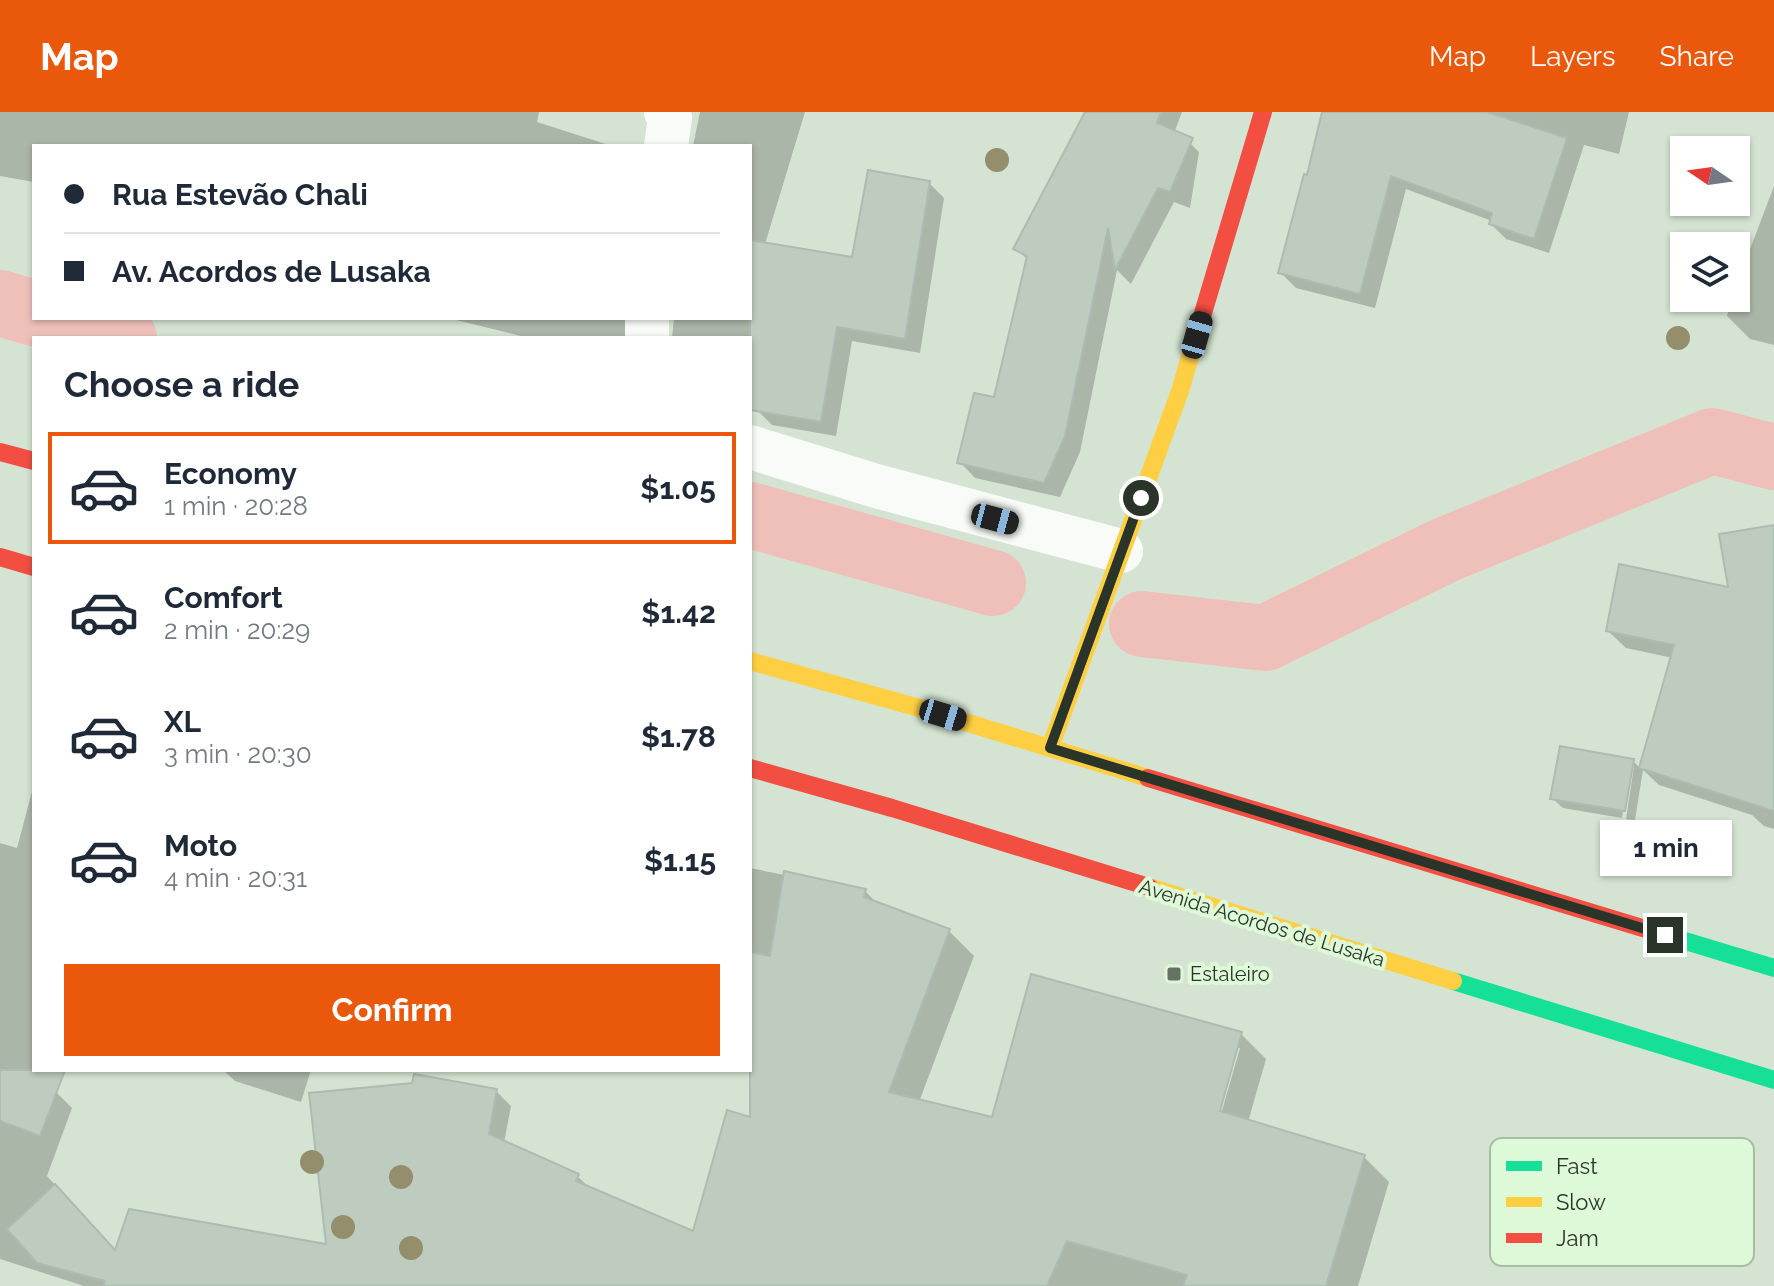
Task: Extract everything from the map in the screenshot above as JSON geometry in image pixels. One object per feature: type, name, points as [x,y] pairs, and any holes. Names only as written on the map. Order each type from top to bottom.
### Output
[{"type":"main road","points":[[1050,748],[1180,391],[1263,112]]},
{"type":"main road","points":[[0,452],[32,460]]},
{"type":"main road","points":[[0,557],[32,566]]},
{"type":"main road","points":[[752,662],[916,707],[1774,968]]},
{"type":"main road","name":"Avenida Acordos de Lusaka","points":[[752,769],[892,808],[1774,1080]]},
{"type":"street","points":[[666,112],[670,118],[666,144]]},
{"type":"street","points":[[752,448],[876,486],[1121,551]]},
{"type":"building","points":[[1085,112],[1161,112],[1157,123],[1193,138],[1170,192],[1158,188],[1115,270],[1108,228],[1065,436],[1044,483],[957,463],[974,393],[994,397],[1027,256],[1013,249]]},
{"type":"building","points":[[1322,112],[1487,112],[1567,138],[1534,239],[1489,224],[1492,213],[1391,176],[1360,294],[1278,273]]},
{"type":"building","points":[[868,170],[930,181],[905,339],[837,327],[821,422],[752,410],[752,240],[852,257]]},
{"type":"building","points":[[1774,525],[1774,811],[1639,768],[1674,645],[1606,631],[1619,564],[1728,587],[1719,534]]},
{"type":"building","points":[[1560,746],[1634,759],[1625,811],[1550,799]]},
{"type":"building","points":[[784,871],[866,889],[864,897],[950,929],[889,1092],[992,1117],[1031,974],[1242,1032],[1220,1111],[1365,1155],[1326,1286],[1183,1286],[1187,1275],[1067,1241],[1047,1286],[103,1286],[105,1281],[37,1263],[7,1229],[55,1184],[115,1250],[129,1209],[326,1244],[309,1093],[412,1083],[414,1074],[497,1089],[489,1134],[579,1174],[576,1181],[693,1231],[727,1110],[750,1117],[752,952],[770,956]]},
{"type":"building","points":[[0,1070],[64,1072],[40,1136],[0,1121]]},
{"type":"waterway","points":[[0,303],[32,312]]},
{"type":"waterway","points":[[60,320],[117,336]]},
{"type":"waterway","points":[[1142,624],[1265,638],[1445,550],[1712,441],[1774,457]]},
{"type":"waterway","points":[[752,516],[993,583]]},
{"type":"traffic: fast","points":[[1649,930],[1774,968]]},
{"type":"traffic: fast","points":[[1453,981],[1774,1080]]},
{"type":"traffic: slow","points":[[1050,748],[1180,391],[1195,340]]},
{"type":"traffic: slow","points":[[752,662],[916,707],[1148,778]]},
{"type":"traffic: slow","points":[[1149,887],[1453,981]]},
{"type":"traffic: jam","points":[[1195,340],[1263,112]]},
{"type":"traffic: jam","points":[[0,452],[32,460]]},
{"type":"traffic: jam","points":[[0,557],[32,566]]},
{"type":"traffic: jam","points":[[752,769],[1149,887]]},
{"type":"traffic: jam","points":[[1148,778],[1649,930]]},
{"type":"place","name":"Estaleiro","points":[[1174,974]]},
{"type":"route","points":[[1141,498],[1050,748],[1665,935]]}]
